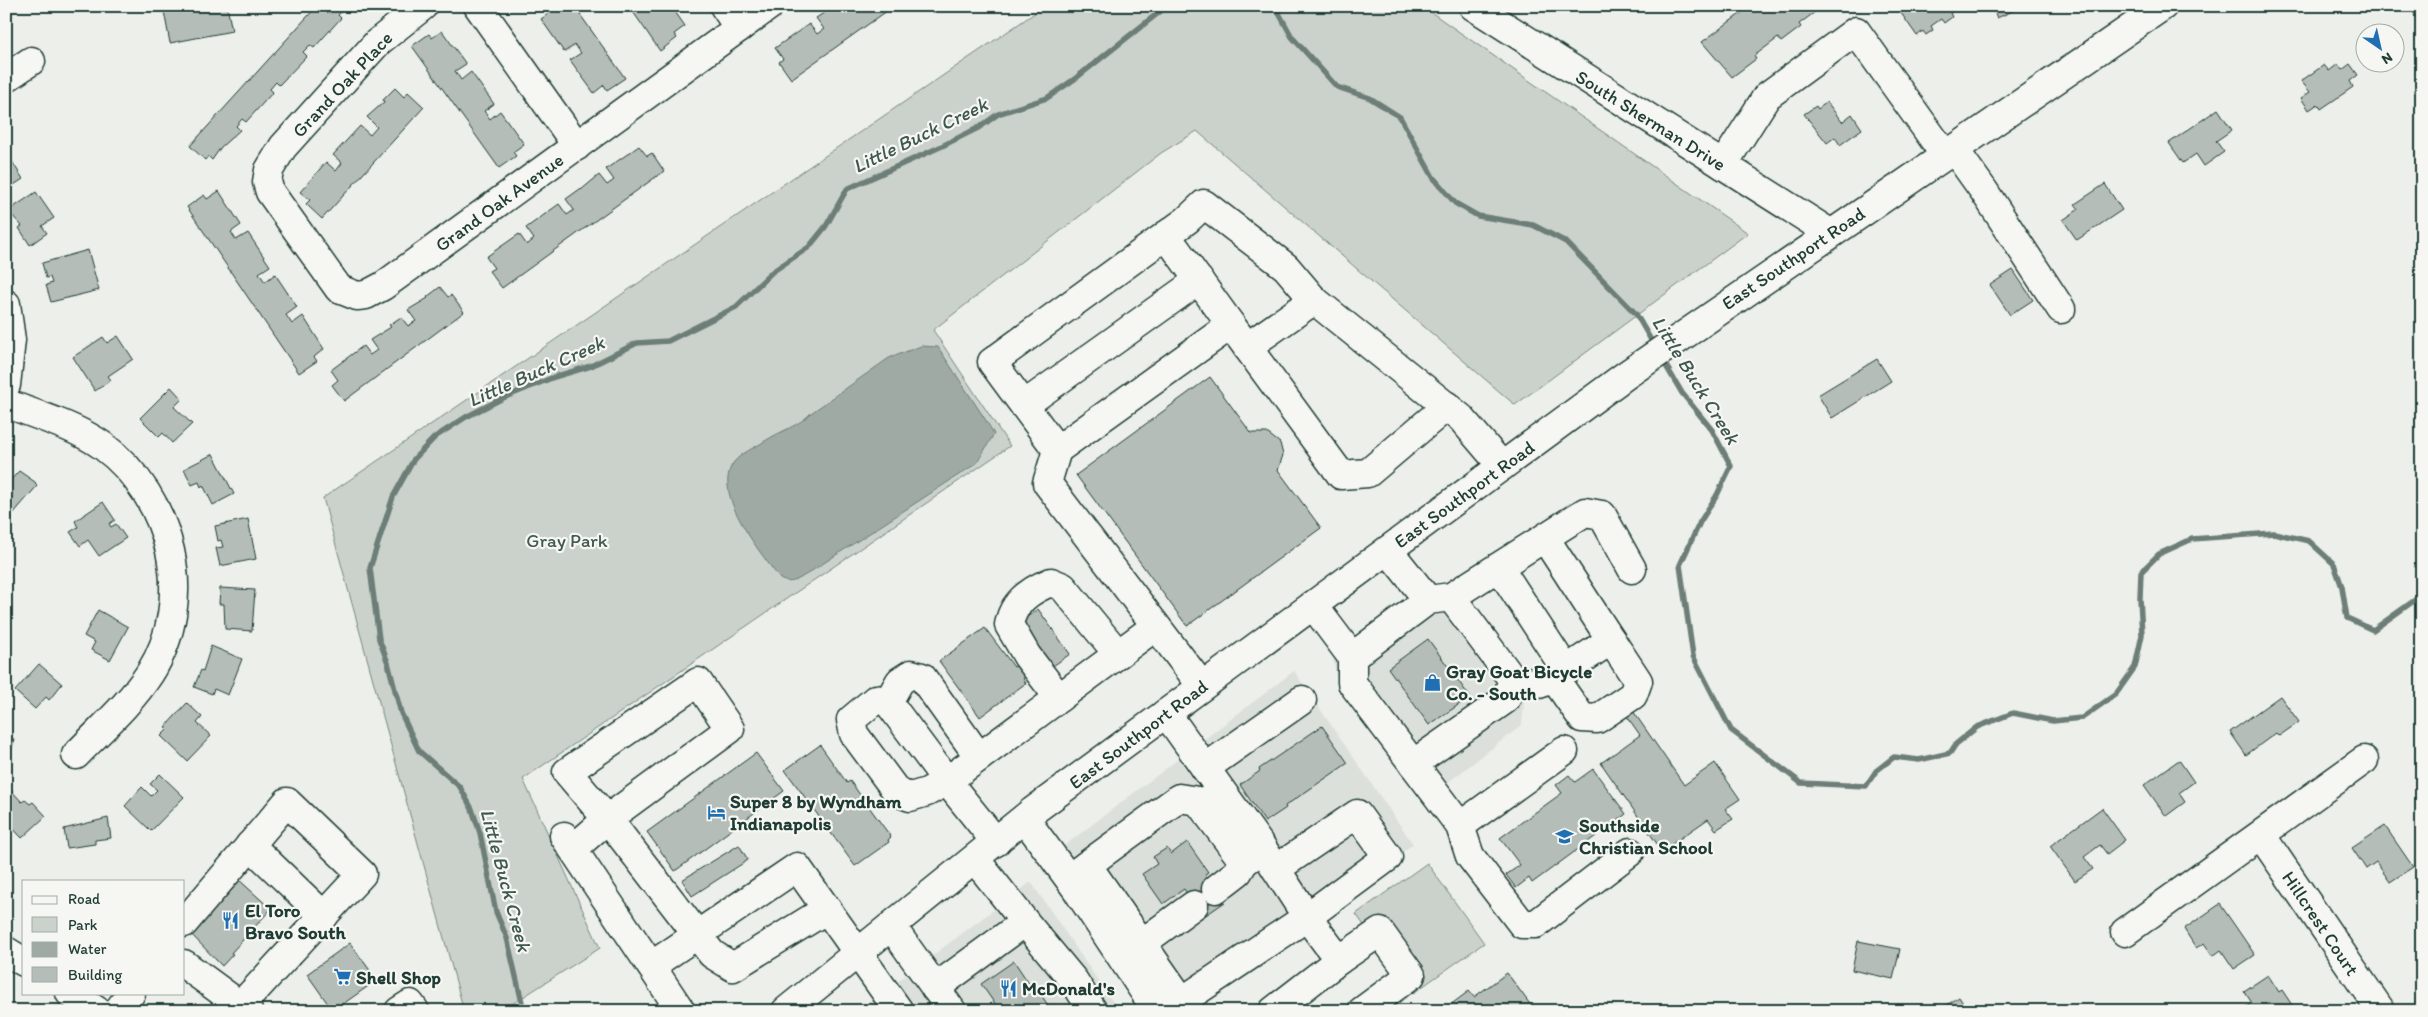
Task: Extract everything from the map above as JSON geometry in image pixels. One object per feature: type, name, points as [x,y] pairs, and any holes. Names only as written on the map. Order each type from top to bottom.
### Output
[{"type":"street","name":"Grand Oak Place","points":[[269,170],[284,147],[378,42],[423,6]]},
{"type":"street","points":[[478,6],[577,146]]},
{"type":"street","name":"Grand Oak Avenue","points":[[269,170],[267,182],[270,192],[339,289],[357,296],[366,295],[383,286],[577,146],[732,17],[769,6]]},
{"type":"street","name":"South Sherman Drive","points":[[1473,6],[1830,233]]},
{"type":"street","name":"East Southport Road","points":[[786,1011],[1025,818],[1166,712],[1626,375],[1684,333],[2163,6]]},
{"type":"street","points":[[1722,165],[1767,96],[1856,31],[1949,152],[1984,191],[2061,310]]},
{"type":"street","points":[[6,78],[31,61]]},
{"type":"street","points":[[1057,450],[992,362],[1166,235],[1204,204],[1286,267],[1314,300],[1447,406],[1502,466]]},
{"type":"street","points":[[1166,235],[1341,474],[1368,473],[1447,406]]},
{"type":"street","points":[[1024,405],[1198,280]]},
{"type":"street","points":[[1247,347],[1314,300]]},
{"type":"street","points":[[6,304],[11,340],[6,385]]},
{"type":"street","points":[[1202,686],[1047,483],[1057,450],[1231,325]]},
{"type":"street","points":[[6,403],[86,436],[121,461],[138,480],[156,510],[163,526],[172,558],[173,601],[161,651],[150,673],[129,700],[76,755]]},
{"type":"street","points":[[1352,657],[1440,599],[1499,567],[1585,512],[1602,515],[1632,569]]},
{"type":"street","points":[[1499,567],[1560,674],[1582,718],[1598,719],[1633,695],[1638,681],[1545,538]]},
{"type":"street","points":[[1388,550],[1440,599],[1513,680],[1539,684],[1560,674],[1611,640]]},
{"type":"street","points":[[1059,698],[1027,656],[1009,624],[1011,613],[1020,599],[1037,587],[1050,582],[1063,587],[1118,654]]},
{"type":"street","points":[[1313,605],[1352,657],[1352,683],[1460,826],[1470,856],[1522,924],[1536,924],[1630,852]]},
{"type":"street","points":[[1093,1011],[1074,980],[1024,922],[986,850],[946,781],[888,702],[876,699],[851,720],[854,734],[897,792],[910,797],[927,792],[946,781],[1156,626]]},
{"type":"street","points":[[888,702],[900,681],[911,674],[922,677],[979,757]]},
{"type":"street","points":[[1413,764],[1506,699],[1513,680]]},
{"type":"street","points":[[681,1011],[569,842],[606,820],[730,729],[698,682],[568,772],[606,820],[618,832],[712,954],[734,968],[827,910]]},
{"type":"street","points":[[1205,768],[1302,700]]},
{"type":"street","points":[[1166,712],[1205,768],[1261,860],[1340,960]]},
{"type":"street","points":[[1460,826],[1564,750]]},
{"type":"street","points":[[2124,932],[2364,760]]},
{"type":"street","points":[[1078,872],[1178,798],[1198,801],[1261,860]]},
{"type":"street","points":[[185,923],[287,802],[362,874],[245,1008],[185,965]]},
{"type":"street","points":[[1025,818],[1078,872],[1142,943],[1175,1006],[1307,917],[1388,857],[1357,814],[1238,872],[1216,889]]},
{"type":"street","name":"Hillcrest Court","points":[[2261,835],[2380,1011]]},
{"type":"street","points":[[250,845],[324,916]]},
{"type":"street","points":[[651,966],[797,867],[858,953],[888,1007]]},
{"type":"street","points":[[1078,872],[1157,1011]]},
{"type":"street","points":[[1142,943],[1194,905]]},
{"type":"street","points":[[935,988],[1024,922]]},
{"type":"street","points":[[892,927],[952,1011]]},
{"type":"street","points":[[1273,1011],[1380,932],[1411,975],[1362,1011]]},
{"type":"street","points":[[6,951],[22,961]]},
{"type":"street","points":[[72,994],[97,1011]]},
{"type":"street","points":[[118,1011],[129,994]]},
{"type":"street","points":[[399,1011],[410,1004],[415,1011]]},
{"type":"shaded area","points":[[1430,584],[1451,585],[1525,691],[1522,725],[1428,798],[1336,675],[1333,658]]},
{"type":"shaded area","points":[[1294,671],[1413,844],[1188,1011],[1174,1011],[1064,846]]},
{"type":"shaded area","points":[[1031,882],[1119,1011],[858,1011]]},
{"type":"green space","name":"Gray Park","points":[[1045,6],[1422,6],[1748,233],[1515,405],[1197,131],[1161,153],[933,330],[1010,446],[523,779],[600,948],[501,1011],[464,1011],[323,498]]},
{"type":"green space","points":[[1427,863],[1484,943],[1412,994],[1356,914]]},
{"type":"water","points":[[921,346],[938,347],[994,434],[977,463],[800,578],[791,582],[780,579],[751,539],[733,506],[728,475],[734,462],[749,450],[806,418],[889,358]]},
{"type":"building","points":[[163,6],[227,6],[232,31],[170,43]]},
{"type":"building","points":[[317,6],[335,6],[341,12],[338,15],[341,18],[314,48],[310,45],[303,52],[307,56],[279,85],[276,82],[270,89],[273,92],[246,122],[242,119],[236,126],[240,130],[221,147],[212,160],[208,156],[205,160],[190,146]]},
{"type":"building","points":[[547,6],[574,6],[625,78],[607,90],[604,85],[594,93],[570,60],[581,53],[575,45],[564,52],[541,19],[551,12]]},
{"type":"building","points":[[629,6],[671,6],[685,26],[674,34],[677,38],[660,51]]},
{"type":"building","points":[[835,6],[894,6],[791,79],[779,62],[783,59],[775,48],[809,24],[817,34],[824,29],[816,18]]},
{"type":"building","points":[[1751,6],[1823,6],[1799,24],[1801,27],[1781,42],[1778,38],[1754,56],[1756,59],[1732,77],[1702,42]]},
{"type":"building","points":[[1896,6],[1954,6],[1956,9],[1950,13],[1952,17],[1944,23],[1941,19],[1931,26],[1933,30],[1926,35],[1923,31],[1917,36]]},
{"type":"building","points":[[1992,6],[2016,6],[2017,9],[1997,18]]},
{"type":"building","points":[[2422,6],[2422,26],[2412,11]]},
{"type":"building","points":[[442,31],[466,64],[455,71],[461,80],[471,72],[494,104],[484,111],[490,119],[500,111],[524,144],[513,152],[516,156],[499,168],[412,46],[429,34],[432,38]]},
{"type":"building","points":[[2338,64],[2342,70],[2350,64],[2358,75],[2350,81],[2353,87],[2321,109],[2318,104],[2309,110],[2301,98],[2310,92],[2301,81],[2324,65],[2329,71]]},
{"type":"building","points":[[395,88],[404,97],[408,92],[424,107],[322,219],[306,204],[310,200],[300,192],[326,162],[336,171],[342,163],[333,155],[360,126],[370,135],[377,127],[367,117],[384,102],[383,100]]},
{"type":"building","points":[[1827,102],[1842,122],[1852,114],[1862,129],[1840,145],[1835,137],[1827,143],[1804,114],[1816,106],[1818,109]]},
{"type":"building","points":[[2218,109],[2232,130],[2216,141],[2224,152],[2204,166],[2196,154],[2183,163],[2169,143]]},
{"type":"building","points":[[639,146],[647,156],[652,153],[664,171],[502,288],[489,271],[494,268],[486,257],[519,234],[527,245],[534,239],[526,228],[559,204],[567,215],[574,210],[566,199],[581,190],[599,175],[607,185],[614,180],[606,169]]},
{"type":"building","points":[[6,152],[23,179],[6,190]]},
{"type":"building","points":[[2105,184],[2122,210],[2077,240],[2063,220],[2079,209],[2075,204]]},
{"type":"building","points":[[219,191],[241,225],[231,232],[236,240],[248,233],[270,266],[259,273],[265,282],[275,274],[297,307],[286,315],[292,324],[303,316],[324,349],[314,357],[317,361],[299,373],[187,207],[204,195],[207,199]]},
{"type":"building","points":[[36,192],[54,218],[42,226],[47,233],[30,245],[19,228],[22,226],[8,211]]},
{"type":"building","points":[[88,250],[99,290],[51,302],[46,285],[52,283],[50,277],[46,278],[42,263]]},
{"type":"building","points":[[2013,270],[2033,300],[2010,315],[1990,285]]},
{"type":"building","points":[[440,287],[448,297],[451,295],[464,312],[344,401],[332,385],[338,380],[331,370],[363,346],[370,355],[377,350],[370,340],[391,327],[389,325],[401,317],[408,326],[416,321],[408,310],[428,298]]},
{"type":"building","points":[[118,336],[133,359],[108,376],[111,380],[95,391],[73,357],[103,337],[107,343]]},
{"type":"building","points":[[1877,359],[1891,381],[1832,418],[1818,395]]},
{"type":"building","points":[[1210,377],[1251,433],[1267,433],[1280,443],[1283,455],[1278,470],[1321,528],[1187,626],[1076,475]]},
{"type":"building","points":[[171,387],[182,399],[174,407],[192,424],[172,443],[163,433],[159,437],[140,418]]},
{"type":"building","points":[[213,454],[234,494],[213,505],[203,485],[201,487],[199,482],[192,485],[184,469]]},
{"type":"building","points":[[19,471],[35,482],[37,486],[6,522],[6,485]]},
{"type":"building","points":[[103,502],[115,520],[109,524],[111,527],[116,524],[126,538],[99,556],[88,540],[80,546],[70,532],[78,527],[75,521]]},
{"type":"building","points":[[248,519],[256,559],[220,566],[216,548],[223,547],[221,540],[218,541],[215,526]]},
{"type":"building","points":[[220,588],[255,590],[252,631],[225,629],[224,604],[219,604]]},
{"type":"building","points":[[1038,609],[1070,654],[1050,668],[1017,624]]},
{"type":"building","points":[[98,610],[128,627],[110,660],[91,650],[95,642],[84,636]]},
{"type":"building","points":[[985,628],[1014,667],[1017,665],[1026,676],[1023,679],[1026,683],[980,717],[939,661]]},
{"type":"building","points":[[1428,639],[1470,697],[1429,725],[1388,668]]},
{"type":"building","points":[[211,646],[242,659],[228,695],[214,689],[212,694],[194,687],[201,670],[203,671]]},
{"type":"building","points":[[39,664],[62,684],[49,700],[46,697],[35,709],[15,691]]},
{"type":"building","points":[[2280,696],[2299,722],[2279,736],[2276,733],[2246,755],[2230,732]]},
{"type":"building","points":[[187,703],[202,717],[197,723],[211,736],[187,761],[161,736],[168,729],[165,727]]},
{"type":"building","points":[[1633,711],[1684,785],[1715,763],[1740,799],[1725,809],[1733,819],[1716,830],[1708,819],[1662,851],[1601,763],[1640,735],[1626,715]]},
{"type":"building","points":[[6,718],[9,719],[6,738]]},
{"type":"building","points":[[1322,726],[1348,763],[1265,822],[1240,785],[1260,771],[1259,769]]},
{"type":"building","points":[[6,738],[14,739],[7,772],[6,772]]},
{"type":"building","points":[[820,745],[847,783],[850,781],[891,837],[888,840],[889,842],[855,866],[785,770]]},
{"type":"building","name":"Super 8 by Wyndham Indianapolis","points":[[756,753],[784,791],[675,871],[647,832]]},
{"type":"building","points":[[2179,760],[2194,782],[2179,793],[2185,802],[2166,816],[2144,785]]},
{"type":"building","points":[[1593,769],[1626,814],[1532,883],[1529,878],[1516,888],[1506,875],[1520,865],[1500,838],[1562,793],[1556,785],[1569,775],[1575,782]]},
{"type":"building","points":[[160,774],[184,797],[151,831],[125,806],[142,787],[151,796],[157,790],[150,784]]},
{"type":"building","points":[[8,787],[22,802],[25,800],[30,804],[33,802],[46,816],[22,838],[6,821],[6,789]]},
{"type":"building","points":[[2102,808],[2125,840],[2107,854],[2100,845],[2084,857],[2093,869],[2075,881],[2050,846]]},
{"type":"building","points":[[108,818],[111,838],[95,840],[95,844],[67,848],[64,829]]},
{"type":"building","points":[[2385,826],[2413,867],[2390,882],[2376,862],[2366,869],[2352,848]]},
{"type":"building","points":[[1187,842],[1208,872],[1205,874],[1225,902],[1203,917],[1184,889],[1163,904],[1142,874],[1157,864],[1153,857],[1167,848],[1171,854]]},
{"type":"building","points":[[739,845],[748,860],[692,896],[682,880]]},
{"type":"building","points":[[237,878],[271,909],[231,953],[233,954],[222,966],[187,930]]},
{"type":"building","points":[[2220,904],[2255,955],[2234,969],[2221,950],[2213,956],[2204,943],[2196,948],[2184,929]]},
{"type":"building","points":[[1858,941],[1900,949],[1893,979],[1852,970]]},
{"type":"building","name":"Shell Shop","points":[[350,943],[377,980],[333,1011],[307,974]]},
{"type":"building","name":"McDonald's","points":[[1014,961],[1036,994],[1039,992],[1052,1011],[1000,1011],[981,984]]},
{"type":"building","points":[[1507,973],[1535,1011],[1442,1011],[1469,991],[1474,997]]},
{"type":"building","points":[[2268,975],[2279,992],[2282,990],[2296,1011],[2240,1011],[2252,1003],[2244,991]]},
{"type":"building","points":[[1959,997],[1968,1011],[1938,1011]]},
{"type":"waterway","name":"Little Buck Creek","points":[[524,1011],[507,938],[496,912],[480,833],[472,809],[460,787],[419,751],[401,713],[388,663],[379,639],[370,568],[393,497],[414,459],[435,437],[466,417],[503,398],[554,377],[591,366],[637,343],[668,341],[736,307],[772,272],[809,247],[826,226],[847,189],[940,147],[980,127],[998,114],[1047,98],[1076,78],[1167,6]]},
{"type":"waterway","name":"Little Buck Creek","points":[[1275,6],[1292,37],[1337,87],[1370,98],[1400,117],[1433,177],[1455,203],[1478,216],[1533,225],[1566,242],[1636,314],[1655,347]]},
{"type":"waterway","name":"Little Buck Creek","points":[[1662,359],[1682,393],[1712,430],[1731,466],[1717,495],[1700,522],[1680,565],[1693,656],[1731,730],[1801,783],[1866,786],[1876,771],[1894,757],[1919,760],[1950,753],[1956,744],[1977,727],[2013,713],[2053,721],[2082,718],[2116,694],[2135,667],[2142,635],[2141,572],[2159,554],[2192,539],[2274,533],[2309,541],[2334,564],[2342,587],[2347,618],[2373,630],[2422,595]]},
{"type":"place","name":"Gray Goat Bicycle Co. - South","points":[[1432,682]]},
{"type":"place","name":"Super 8 by Wyndham Indianapolis","points":[[716,812]]},
{"type":"place","name":"Southside Christian School","points":[[1565,836]]},
{"type":"place","name":"El Toro Bravo South","points":[[231,921]]},
{"type":"place","name":"Shell Shop","points":[[342,977]]},
{"type":"place","name":"McDonald's","points":[[1008,988]]}]
